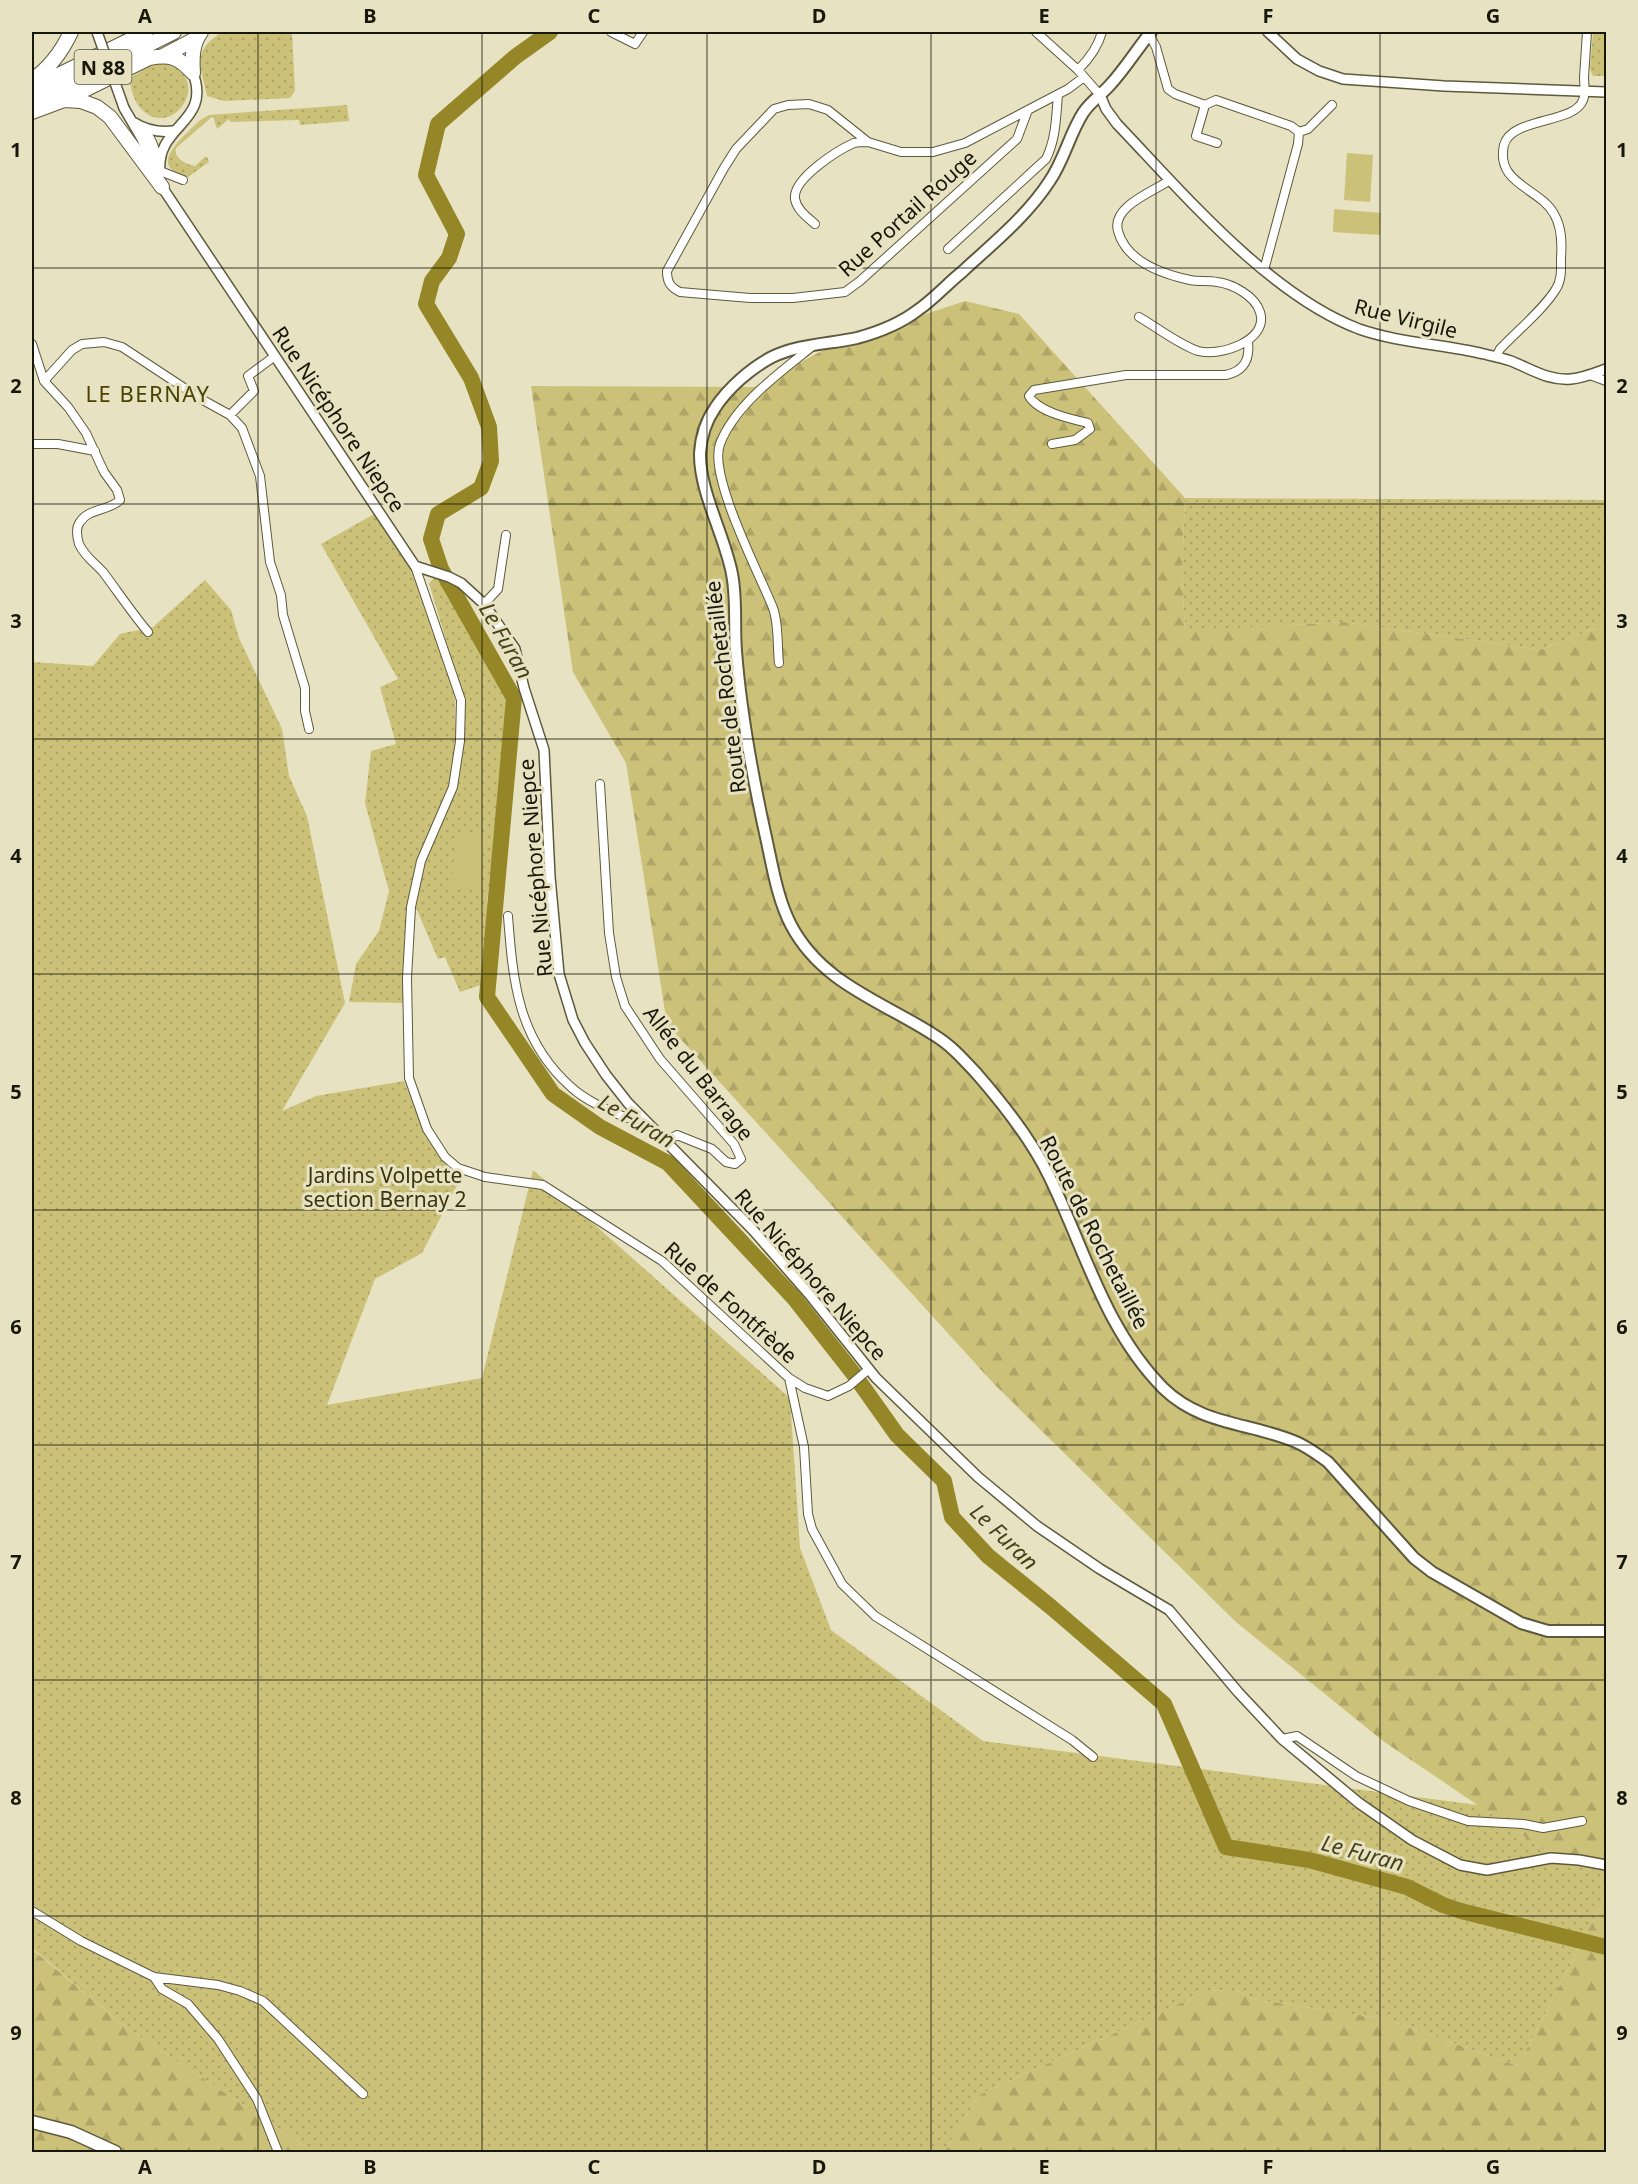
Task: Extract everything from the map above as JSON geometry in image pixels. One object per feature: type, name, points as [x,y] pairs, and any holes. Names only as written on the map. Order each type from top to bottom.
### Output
[{"type":"highway","points":[[32,80],[46,69],[64,47],[71,32]]},
{"type":"highway","name":"N 88","points":[[32,88],[146,32]]},
{"type":"highway","name":"N 88","points":[[32,103],[174,32]]},
{"type":"highway","points":[[163,56],[199,34]]},
{"type":"highway","points":[[193,73],[192,58],[199,34]]},
{"type":"highway","points":[[32,111],[64,100],[149,58],[163,56],[181,60],[193,73]]},
{"type":"highway","points":[[64,100],[81,101],[97,107],[110,117],[162,187]]},
{"type":"main road","name":"Route de Rochetaillée","points":[[1150,33],[1110,85],[1085,109],[1063,160],[1037,199],[1013,225],[920,309],[893,326],[859,337],[773,356],[745,376],[725,395],[712,411],[704,428],[700,451],[702,473],[733,576],[736,654],[750,765],[778,889],[789,922],[807,952],[831,975],[936,1036],[957,1053],[995,1096],[1047,1170],[1097,1291],[1123,1338],[1164,1388],[1188,1408],[1213,1418],[1274,1434],[1312,1450],[1328,1462],[1414,1558],[1432,1572],[1521,1623],[1548,1631],[1606,1631]]},
{"type":"main road","points":[[32,2122],[71,2132],[116,2152]]},
{"type":"street","points":[[97,32],[124,108],[154,164],[162,187]]},
{"type":"street","points":[[612,32],[635,44],[643,32]]},
{"type":"street","points":[[1036,32],[1100,95]]},
{"type":"street","name":"Rue Portail Rouge","points":[[1028,110],[1017,139],[845,292],[793,298],[750,298],[680,292],[672,288],[667,280],[667,271],[723,168],[736,148],[774,109],[788,105],[809,104],[828,110],[868,142],[902,152],[933,152],[966,143],[1028,110],[1058,95],[1081,74],[1102,32]]},
{"type":"street","points":[[1268,32],[1297,58],[1319,71],[1343,79],[1444,86],[1606,92]]},
{"type":"street","points":[[1496,357],[1500,349],[1558,287],[1561,276],[1562,241],[1555,215],[1550,208],[1518,184],[1508,173],[1503,156],[1504,142],[1520,127],[1539,124],[1577,108],[1583,100],[1587,32]]},
{"type":"street","points":[[1150,33],[1168,89],[1175,94],[1205,105],[1216,100],[1291,126],[1299,132]]},
{"type":"street","points":[[162,187],[161,154],[167,139],[188,117],[197,102],[198,86],[193,73]]},
{"type":"street","points":[[948,249],[1046,159],[1055,135],[1058,95]]},
{"type":"street","name":"Rue Virgile","points":[[1100,95],[1106,109],[1117,124],[1218,229],[1264,270],[1312,305],[1360,329],[1401,340],[1496,357],[1556,378],[1572,379],[1606,369]]},
{"type":"street","points":[[1205,105],[1196,136],[1217,143]]},
{"type":"street","points":[[1299,132],[1308,129],[1332,105]]},
{"type":"street","points":[[131,121],[145,129],[173,131]]},
{"type":"street","points":[[145,129],[152,142],[160,168],[183,180]]},
{"type":"street","points":[[1264,270],[1298,144],[1299,132]]},
{"type":"street","points":[[815,224],[798,207],[795,196],[799,184],[825,160],[855,143],[868,142]]},
{"type":"street","points":[[1139,317],[1200,351],[1215,352],[1248,342],[1261,328],[1262,318],[1259,307],[1248,296],[1232,286],[1218,282],[1190,280],[1141,262],[1132,255],[1118,231],[1118,222],[1132,201],[1170,180]]},
{"type":"street","name":"Rue Nicéphore Niepce","points":[[162,187],[415,566],[449,576],[461,583],[484,604],[515,649],[524,688],[544,750],[549,877],[559,974],[567,1001],[585,1043],[606,1075],[639,1114],[760,1238],[809,1294],[867,1371],[978,1477],[1037,1526],[1100,1569],[1169,1610],[1180,1620],[1238,1692],[1282,1738],[1359,1803],[1412,1840],[1460,1865],[1487,1870],[1551,1858],[1606,1865]]},
{"type":"street","points":[[44,381],[72,350],[82,344],[104,342],[122,347],[201,399],[230,415],[242,428],[260,476],[270,562],[305,688],[305,711],[309,729]]},
{"type":"street","points":[[1052,444],[1075,440],[1090,429],[1088,423],[1069,419],[1033,403],[1029,396],[1034,390],[1126,375],[1226,375],[1237,373],[1245,364],[1249,352],[1248,342]]},
{"type":"street","points":[[32,344],[36,370],[68,407],[86,433],[104,472],[117,490],[120,500],[116,504],[88,514],[79,522],[76,531],[79,543],[88,560],[100,569],[148,632]]},
{"type":"street","points":[[779,663],[774,610],[739,530],[718,467],[720,445],[741,409],[770,381],[815,345]]},
{"type":"street","points":[[230,415],[255,391],[248,376],[275,356]]},
{"type":"street","points":[[1590,375],[1606,381]]},
{"type":"street","points":[[32,444],[58,444],[95,451]]},
{"type":"street","points":[[484,604],[498,589],[506,535]]},
{"type":"street","name":"Rue de Fontfrède","points":[[415,566],[461,700],[460,741],[453,787],[421,861],[411,907],[407,978],[410,1078],[427,1129],[445,1157],[458,1168],[485,1177],[543,1185],[662,1261],[789,1378],[804,1447],[808,1514],[812,1529],[842,1584],[875,1616],[1072,1740],[1093,1757]]},
{"type":"street","name":"Allée du Barrage","points":[[600,784],[609,933],[616,977],[625,1006],[660,1059],[734,1144],[741,1159],[735,1164],[726,1162],[712,1149],[677,1136],[667,1141]]},
{"type":"street","points":[[508,916],[511,955],[519,1005],[538,1052],[572,1088],[602,1107],[627,1118],[639,1114]]},
{"type":"street","points":[[789,1378],[805,1388],[828,1396],[849,1386],[867,1371]]},
{"type":"street","points":[[1282,1738],[1297,1736],[1356,1776],[1409,1801],[1468,1821],[1523,1824],[1543,1828],[1582,1821]]},
{"type":"street","points":[[32,1911],[81,1941],[154,1977],[218,1984],[263,2001],[363,2094]]},
{"type":"street","points":[[154,1977],[162,1989],[188,2004],[218,2039],[257,2099],[278,2152]]},
{"type":"green space","points":[[222,32],[292,32],[295,91],[290,98],[224,101],[207,96],[200,60],[205,46]]},
{"type":"green space","points":[[1593,32],[1606,32],[1606,76],[1593,76],[1590,69]]},
{"type":"green space","points":[[164,62],[180,70],[187,82],[188,94],[183,105],[174,114],[162,118],[150,116],[138,105],[129,79],[151,65]]},
{"type":"green space","points":[[347,105],[349,121],[300,125],[299,120],[231,122],[229,119],[217,129],[213,116],[176,148],[176,155],[191,165],[195,166],[205,157],[209,162],[188,177],[177,173],[168,164],[168,158],[175,145],[197,123],[209,115]]},
{"type":"green space","points":[[1347,153],[1373,155],[1370,202],[1344,200]]},
{"type":"green space","points":[[1334,209],[1381,213],[1380,235],[1333,232]]},
{"type":"green space","points":[[965,301],[1019,314],[1185,498],[1182,575],[1185,631],[1343,622],[1540,650],[1606,624],[1606,1871],[1544,1850],[1383,1741],[1236,1622],[994,1384],[667,1024],[626,763],[573,672],[531,386],[754,387],[833,345]]},
{"type":"green space","points":[[1185,498],[1606,500],[1606,624],[1540,650],[1343,622],[1185,632],[1182,575]]},
{"type":"green space","points":[[376,513],[412,567],[433,622],[455,699],[456,738],[449,788],[420,853],[414,873],[404,939],[405,1003],[349,1002],[356,964],[379,931],[389,891],[365,803],[371,751],[396,744],[380,687],[398,679],[321,544]]},
{"type":"green space","points":[[434,578],[440,580],[495,671],[510,703],[487,902],[489,940],[484,984],[460,992],[445,957],[438,959],[414,903],[421,870],[459,781],[465,732],[463,698],[429,583]]},
{"type":"green space","name":"Jardins Volpette section Bernay 2","points":[[205,580],[231,610],[239,638],[282,729],[289,776],[307,816],[345,1003],[282,1111],[316,1096],[404,1081],[426,1135],[459,1182],[422,1253],[375,1279],[327,1405],[482,1378],[533,1170],[790,1398],[800,1548],[831,1630],[983,1741],[1478,1805],[1544,1850],[1606,1871],[1606,1896],[1518,2066],[1385,2019],[1253,1999],[1236,1990],[1207,1991],[979,2095],[944,2152],[314,2152],[124,2026],[32,1948],[32,662],[93,666],[120,634],[153,627]]},
{"type":"green space","points":[[457,832],[485,835],[478,890],[451,887]]},
{"type":"green space","points":[[1606,1896],[1606,2152],[944,2152],[979,2095],[1207,1991],[1236,1990],[1253,1999],[1385,2019],[1518,2066]]},
{"type":"green space","points":[[32,1949],[124,2026],[314,2152],[32,2152]]},
{"type":"waterway","name":"Le Furan","points":[[550,32],[515,57],[438,124],[426,175],[457,234],[449,258],[432,281],[426,304],[471,378],[489,427],[491,461],[481,488],[438,514],[431,539],[441,569],[514,698],[487,997],[553,1094],[600,1127],[668,1163],[794,1298],[853,1373],[897,1435],[944,1481],[952,1517],[988,1556],[1164,1704],[1226,1847],[1309,1860],[1407,1887],[1443,1905],[1461,1911],[1606,1947]]},
{"type":"district","name":"LE BERNAY","points":[[148,393]]}]
